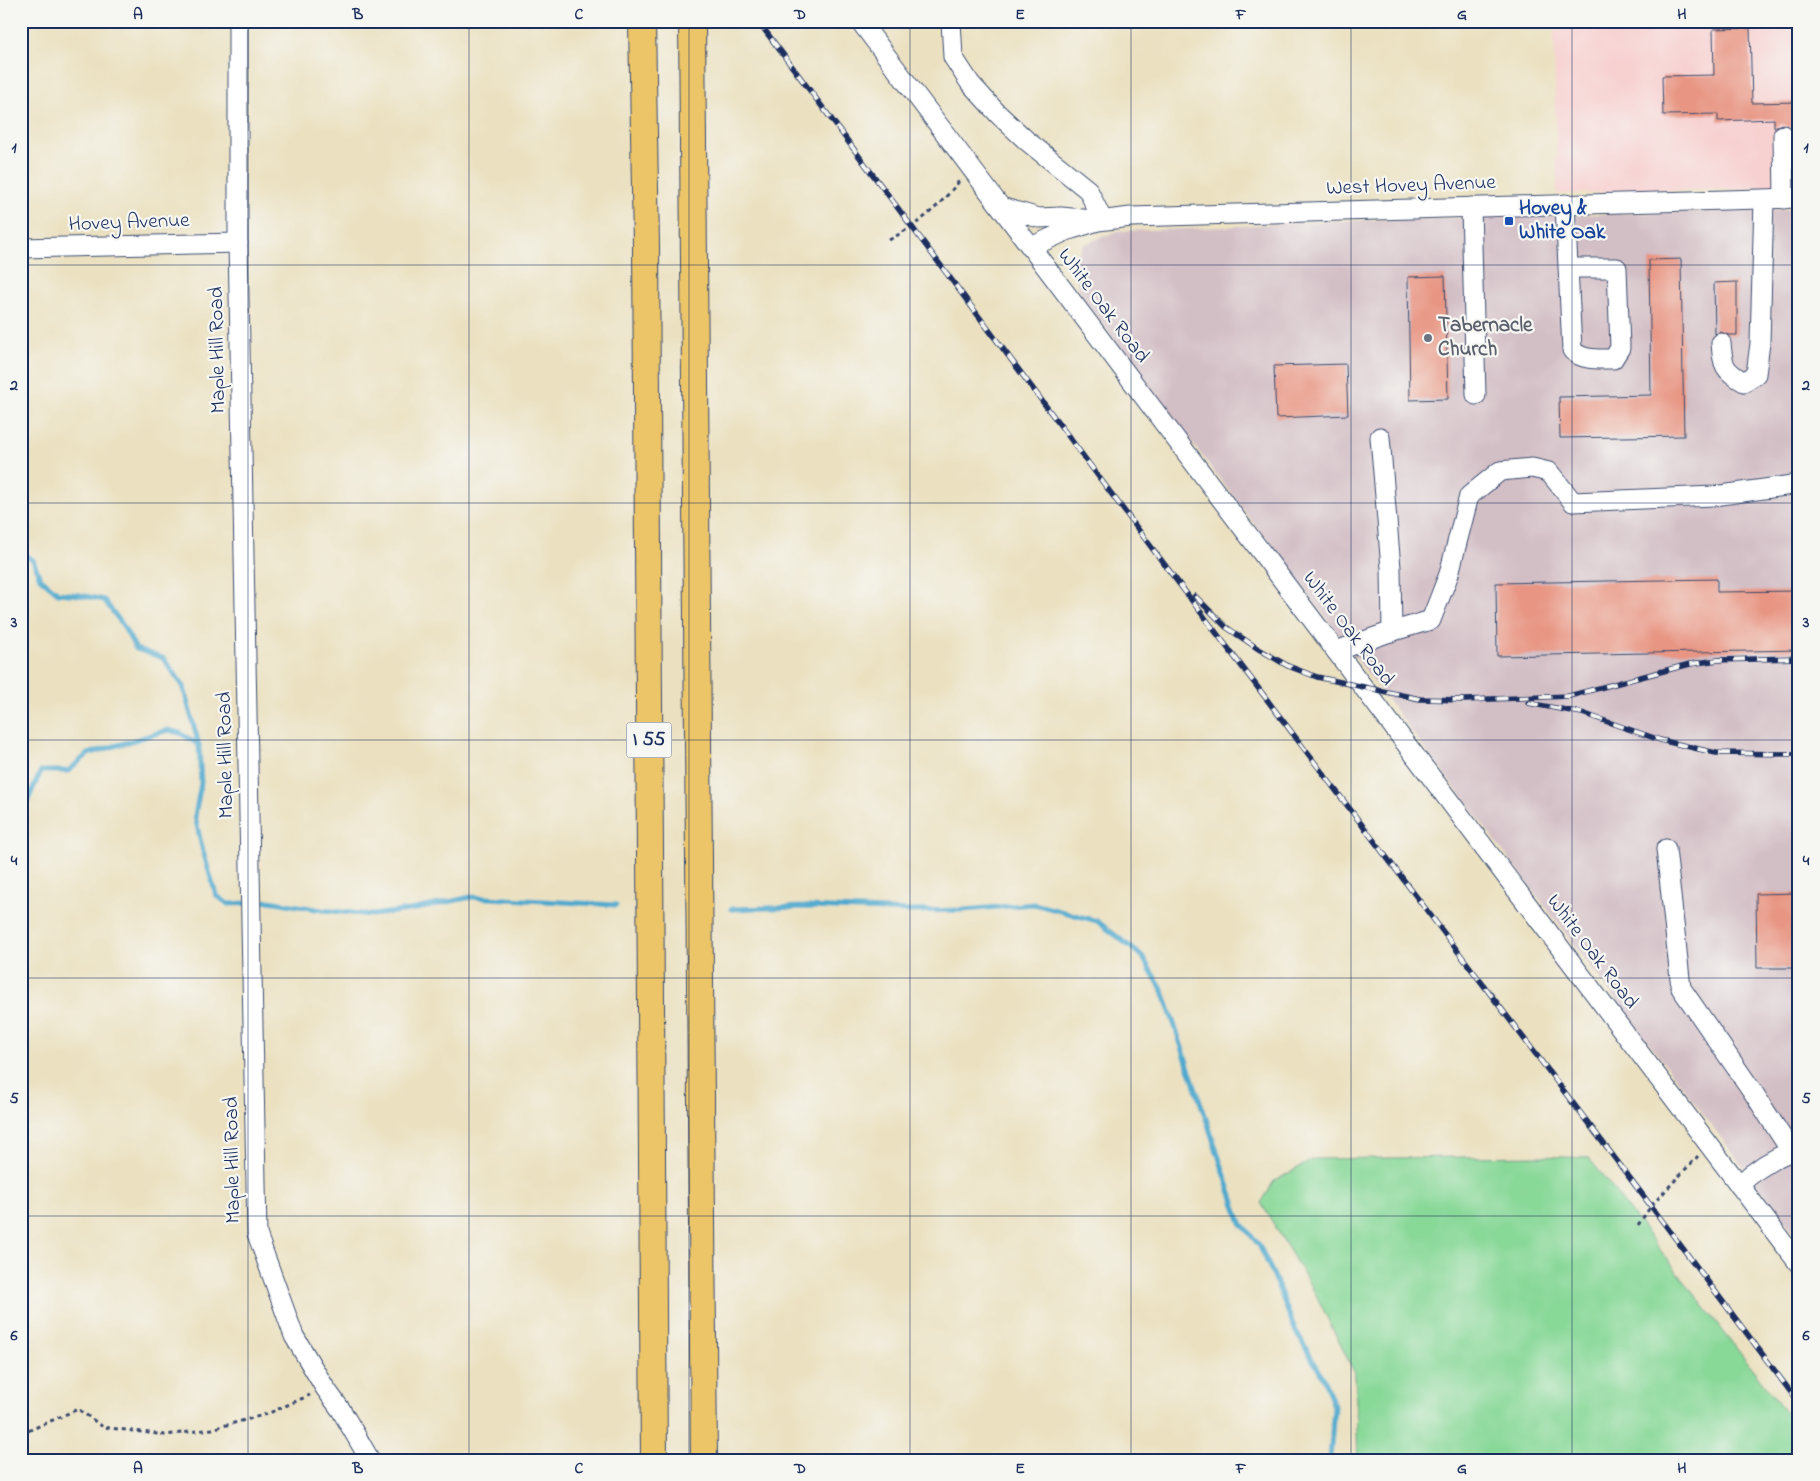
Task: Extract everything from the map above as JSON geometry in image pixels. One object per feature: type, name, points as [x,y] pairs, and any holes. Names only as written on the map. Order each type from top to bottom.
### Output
[{"type":"highway","name":"I 55","points":[[642,21],[646,256],[654,1460]]},
{"type":"highway","name":"I 55","points":[[692,30],[704,1460]]},
{"type":"street","name":"Maple Hill Road","points":[[238,21],[238,243],[257,1234],[294,1336],[325,1388],[342,1410],[370,1460]]},
{"type":"street","name":"White Oak Road","points":[[860,21],[1799,1264]]},
{"type":"street","points":[[951,21],[953,57],[970,82],[1012,127],[1088,190],[1100,220],[1061,216],[1039,218],[1001,207]]},
{"type":"street","points":[[1783,135],[1791,199]]},
{"type":"street","name":"West Hovey Avenue","points":[[1031,247],[1066,231],[1100,220],[1131,216],[1791,199]]},
{"type":"street","points":[[1721,343],[1723,364],[1736,377],[1744,382],[1756,374],[1760,343],[1764,200]]},
{"type":"street","points":[[1564,204],[1572,350],[1577,355],[1589,358],[1613,359],[1620,348],[1617,268],[1568,268]]},
{"type":"street","points":[[1471,207],[1476,396]]},
{"type":"street","name":"Hovey Avenue","points":[[21,248],[238,243]]},
{"type":"street","points":[[1380,438],[1391,568],[1392,632]]},
{"type":"street","points":[[1336,651],[1431,620],[1449,574],[1469,496],[1500,471],[1532,468],[1549,472],[1573,502],[1714,496],[1799,484]]},
{"type":"street","points":[[1666,849],[1681,988],[1795,1150],[1771,1160],[1739,1185]]},
{"type":"path","points":[[889,240],[913,227],[934,211],[970,167]]},
{"type":"path","points":[[1638,1225],[1651,1206],[1708,1144]]},
{"type":"path","points":[[21,1434],[78,1409],[103,1427],[164,1434],[212,1430],[267,1414],[325,1388]]},
{"type":"shaded area","points":[[1717,21],[1799,21],[1799,187],[1557,194],[1554,30]]},
{"type":"shaded area","points":[[1799,209],[1799,1240],[1082,298],[1074,262],[1083,245],[1117,231],[1334,221]]},
{"type":"green space","points":[[1540,1156],[1589,1158],[1799,1429],[1799,1460],[1358,1460],[1355,1374],[1316,1295],[1261,1203],[1274,1181],[1314,1159]]},
{"type":"building","points":[[1750,28],[1752,103],[1799,102],[1799,127],[1790,127],[1782,124],[1774,127],[1774,119],[1718,121],[1718,114],[1663,115],[1662,76],[1714,75],[1713,29]]},
{"type":"building","points":[[1681,259],[1684,436],[1560,438],[1559,397],[1651,395],[1649,260]]},
{"type":"building","name":"Tabernacle Church","points":[[1445,276],[1448,399],[1410,400],[1408,277]]},
{"type":"building","points":[[1737,282],[1737,335],[1720,332],[1715,334],[1714,283]]},
{"type":"building","points":[[1346,364],[1348,415],[1276,418],[1274,366]]},
{"type":"building","points":[[1717,579],[1717,592],[1799,591],[1799,650],[1497,656],[1496,583]]},
{"type":"building","points":[[1799,893],[1799,968],[1757,968],[1756,894]]},
{"type":"waterway","points":[[21,553],[33,560],[40,578],[58,593],[104,600],[122,624],[136,649],[163,658],[183,686],[199,745],[201,783],[195,816],[202,848],[216,895],[228,904],[246,903]]},
{"type":"waterway","points":[[21,804],[27,802],[41,771],[68,771],[88,754],[168,730],[180,733],[199,745]]},
{"type":"waterway","points":[[255,903],[269,901],[322,910],[372,915],[416,909],[471,897],[616,905]]},
{"type":"waterway","points":[[731,909],[808,907],[911,911],[963,910],[1034,904],[1097,921],[1142,956],[1163,991],[1241,1223],[1259,1245],[1274,1276],[1296,1332],[1323,1377],[1334,1406],[1330,1460]]},
{"type":"railway","points":[[758,21],[1152,548],[1799,1403]]},
{"type":"railway","points":[[1195,596],[1226,627],[1288,666],[1317,677],[1420,699],[1465,700],[1569,696],[1690,664],[1718,660],[1798,658]]},
{"type":"railway","points":[[1528,703],[1582,713],[1660,740],[1716,753],[1791,754]]},
{"type":"place","name":"Hovey & White Oak","points":[[1509,221]]},
{"type":"place","name":"Tabernacle Church","points":[[1428,338]]}]
